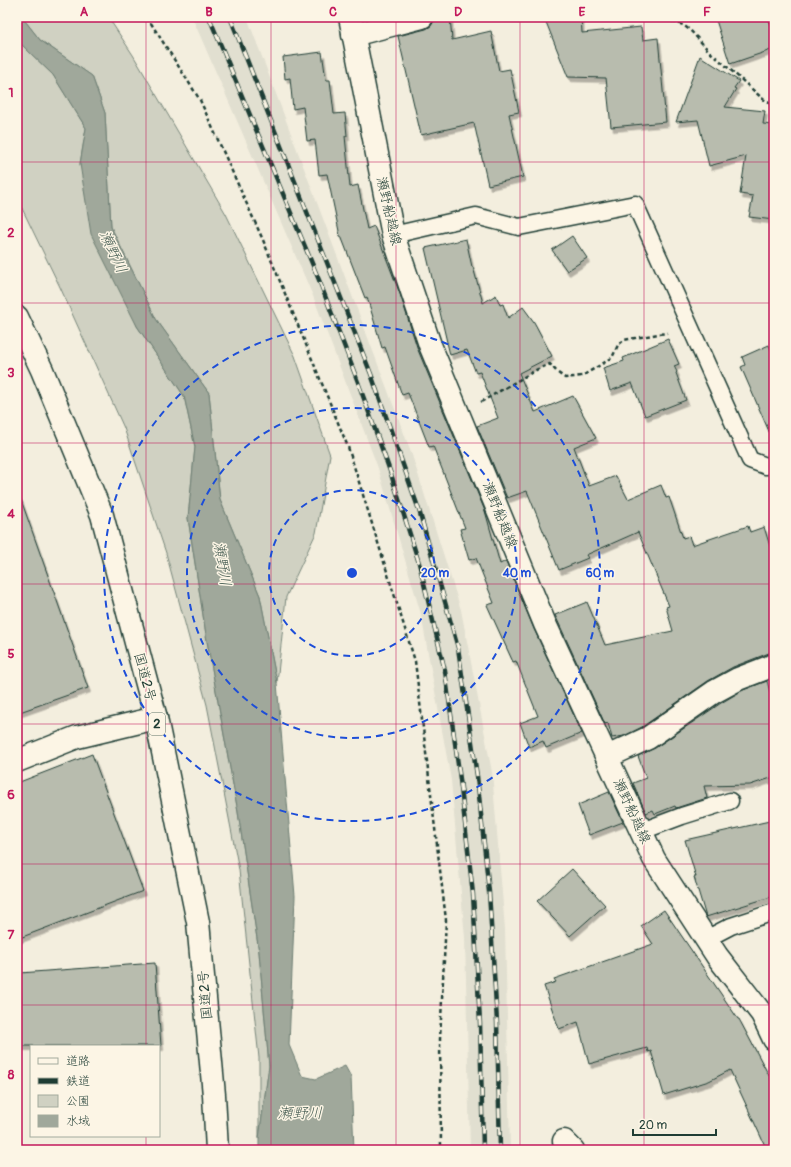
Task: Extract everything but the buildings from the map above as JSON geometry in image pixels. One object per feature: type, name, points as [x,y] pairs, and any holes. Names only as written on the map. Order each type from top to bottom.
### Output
[{"type":"main road","points":[[352,26],[422,17]]},
{"type":"main road","name":"瀬野船越線","points":[[352,26],[393,235],[430,345],[545,624],[654,859],[717,956],[762,1014],[774,1039]]},
{"type":"main road","name":"国道2号","points":[[17,317],[42,370],[102,515],[156,718],[198,922],[214,1095],[217,1150]]},
{"type":"main road","points":[[607,757],[648,738],[702,700],[738,679],[774,665]]},
{"type":"main road","points":[[17,761],[77,737],[156,718]]},
{"type":"lane","points":[[393,235],[476,216],[519,227],[634,204],[750,460],[766,466],[774,464]]},
{"type":"lane","points":[[642,831],[682,816],[730,801]]},
{"type":"lane","points":[[706,939],[731,926],[774,912]]},
{"type":"path","points":[[147,17],[200,100],[263,240],[348,447],[415,661],[446,920],[440,1039],[441,1150]]},
{"type":"path","points":[[659,17],[687,27],[710,52],[763,99],[774,106]]},
{"type":"path","points":[[459,414],[536,370],[550,364],[565,378],[582,376],[612,358],[618,345],[624,340],[673,333],[690,326]]},
{"type":"shaded area","points":[[192,17],[247,17],[411,452],[461,610],[492,772],[505,929],[510,1150],[470,1150],[465,938],[451,780],[421,614],[378,468],[313,296]]},
{"type":"green space","points":[[22,17],[108,17],[133,55],[226,214],[295,356],[330,455],[316,533],[286,597],[277,683],[260,596],[220,500],[209,393],[156,319],[111,227],[105,113],[92,76],[40,40]]},
{"type":"green space","points":[[17,38],[20,43],[53,75],[86,128],[80,164],[137,326],[184,396],[195,447],[188,518],[207,641],[238,812],[259,952],[269,1066],[259,1138],[259,1058],[239,870],[207,705],[166,553],[124,428],[60,287],[17,198]]},
{"type":"water","name":"瀬野川","points":[[17,17],[22,17],[40,40],[92,76],[105,113],[111,227],[156,319],[209,393],[220,500],[260,596],[277,683],[295,896],[289,1045],[302,1076],[316,1079],[345,1066],[351,1077],[354,1150],[259,1150],[259,1138],[269,1066],[259,952],[238,812],[207,641],[188,518],[195,447],[184,396],[137,326],[91,234],[80,164],[86,128],[53,75],[20,43],[17,38]]},
{"type":"railway","points":[[209,17],[319,280],[391,474],[419,563],[445,671],[460,779],[473,894],[480,1023],[483,1150]]},
{"type":"railway","points":[[230,17],[371,374],[419,510],[458,648],[477,776],[489,892],[497,1022],[500,1150]]}]
